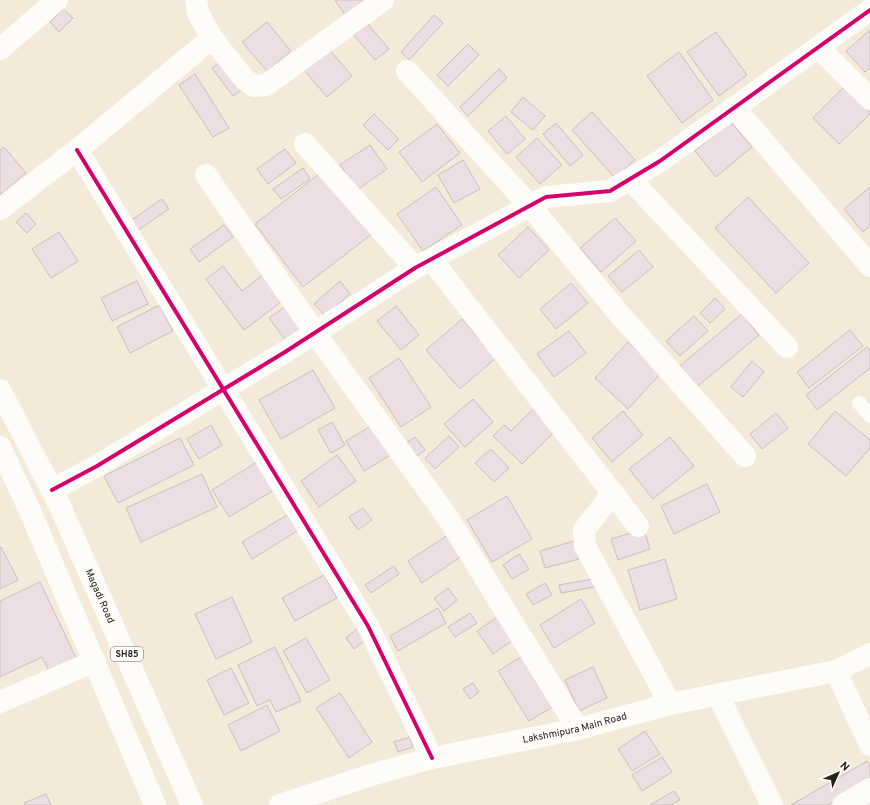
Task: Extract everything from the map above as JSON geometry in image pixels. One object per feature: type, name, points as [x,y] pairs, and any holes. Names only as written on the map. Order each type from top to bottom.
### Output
[{"type":"street","points":[[0,49],[57,0]]},
{"type":"street","points":[[196,0],[198,13],[212,38],[245,80],[254,86],[266,85],[383,0]]},
{"type":"street","points":[[52,490],[97,466],[224,390],[423,264],[546,197],[610,191],[660,161],[870,10]]},
{"type":"street","points":[[0,209],[76,150],[212,38]]},
{"type":"street","points":[[818,47],[870,99]]},
{"type":"street","points":[[407,71],[530,206],[621,316],[745,456]]},
{"type":"street","points":[[734,108],[870,266]]},
{"type":"street","points":[[305,144],[423,264],[613,493],[638,526]]},
{"type":"street","points":[[76,150],[368,626],[432,758]]},
{"type":"street","points":[[206,175],[315,333],[448,518],[578,729]]},
{"type":"street","points":[[630,179],[787,347]]},
{"type":"street","name":"Magadi Road","points":[[0,390],[52,490],[124,647],[192,805]]},
{"type":"street","name":"SH85","points":[[0,447],[30,511],[95,661],[155,805]]},
{"type":"street","points":[[613,493],[584,530],[585,546],[670,704]]},
{"type":"street","name":"Lakshmipura Main Road","points":[[280,805],[368,776],[432,758],[578,729],[670,704],[836,671],[870,654]]},
{"type":"street","points":[[0,702],[95,661]]},
{"type":"street","points":[[836,671],[870,745]]},
{"type":"street","points":[[718,695],[772,805]]},
{"type":"street","points":[[843,805],[870,790]]},
{"type":"lane","points":[[859,403],[870,416]]},
{"type":"building","points":[[335,0],[365,0],[345,15]]},
{"type":"building","points":[[63,9],[73,18],[59,32],[50,22]]},
{"type":"building","points":[[434,15],[443,23],[409,60],[401,52]]},
{"type":"building","points":[[267,22],[291,51],[267,71],[242,42]]},
{"type":"building","points":[[368,24],[389,49],[375,60],[354,35]]},
{"type":"building","points":[[870,30],[870,68],[865,72],[846,51]]},
{"type":"building","points":[[716,32],[747,75],[719,96],[687,52]]},
{"type":"building","points":[[468,44],[479,55],[448,86],[437,75]]},
{"type":"building","points":[[329,49],[352,76],[327,97],[304,70]]},
{"type":"building","points":[[679,52],[713,100],[682,123],[647,76]]},
{"type":"building","points":[[223,60],[244,88],[233,96],[212,68]]},
{"type":"building","points":[[499,69],[507,78],[468,116],[460,107]]},
{"type":"building","points":[[195,74],[229,128],[213,137],[179,85]]},
{"type":"building","points":[[845,86],[870,112],[870,114],[839,144],[813,118]]},
{"type":"building","points":[[523,97],[545,116],[533,130],[511,112]]},
{"type":"building","points":[[592,112],[635,160],[615,178],[572,130]]},
{"type":"building","points":[[374,114],[399,139],[388,150],[363,125]]},
{"type":"building","points":[[506,116],[525,139],[507,154],[488,131]]},
{"type":"building","points":[[730,121],[752,147],[716,177],[695,151]]},
{"type":"building","points":[[556,123],[583,155],[570,166],[543,134]]},
{"type":"building","points":[[437,124],[460,153],[422,182],[399,152]]},
{"type":"building","points":[[537,138],[562,165],[540,184],[516,157]]},
{"type":"building","points":[[370,145],[387,169],[357,190],[340,165]]},
{"type":"building","points":[[4,147],[26,173],[0,195],[0,150]]},
{"type":"building","points":[[285,149],[296,163],[268,184],[257,169]]},
{"type":"building","points":[[463,160],[480,189],[454,203],[438,175]]},
{"type":"building","points":[[303,168],[310,179],[281,199],[273,189]]},
{"type":"building","points":[[323,171],[372,234],[303,287],[255,224]]},
{"type":"building","points":[[436,187],[462,225],[423,251],[397,214]]},
{"type":"building","points":[[870,187],[870,226],[863,232],[844,209]]},
{"type":"building","points":[[748,197],[809,263],[776,293],[715,228]]},
{"type":"building","points":[[162,199],[169,209],[134,233],[127,223]]},
{"type":"building","points":[[26,213],[36,224],[27,233],[16,222]]},
{"type":"building","points":[[615,218],[636,241],[601,272],[580,248]]},
{"type":"building","points":[[224,225],[233,237],[199,262],[190,249]]},
{"type":"building","points":[[528,227],[549,250],[519,278],[498,255]]},
{"type":"building","points":[[59,232],[78,261],[51,278],[32,249]]},
{"type":"building","points":[[639,250],[653,267],[622,292],[608,276]]},
{"type":"building","points":[[223,266],[242,291],[265,273],[285,299],[244,330],[206,279]]},
{"type":"building","points":[[137,281],[148,304],[112,321],[101,298]]},
{"type":"building","points":[[340,281],[350,294],[325,316],[314,304]]},
{"type":"building","points":[[571,283],[588,303],[556,329],[540,309]]},
{"type":"building","points":[[715,298],[725,309],[710,323],[700,313]]},
{"type":"building","points":[[159,305],[173,331],[130,353],[117,327]]},
{"type":"building","points":[[287,305],[304,328],[286,341],[269,318]]},
{"type":"building","points":[[396,306],[419,335],[401,350],[377,321]]},
{"type":"building","points":[[742,314],[759,335],[692,391],[675,370]]},
{"type":"building","points":[[694,316],[708,331],[680,356],[666,341]]},
{"type":"building","points":[[462,319],[496,358],[460,389],[426,350]]},
{"type":"building","points":[[850,330],[863,346],[809,388],[797,372]]},
{"type":"building","points":[[569,331],[586,353],[554,377],[537,354]]},
{"type":"building","points":[[628,342],[661,373],[628,409],[595,378]]},
{"type":"building","points":[[867,347],[870,351],[870,368],[817,410],[806,395]]},
{"type":"building","points":[[399,358],[431,407],[401,427],[369,378]]},
{"type":"building","points":[[752,361],[764,372],[743,397],[731,387]]},
{"type":"building","points":[[313,370],[335,408],[281,439],[259,400]]},
{"type":"building","points":[[473,399],[493,422],[465,447],[444,424]]},
{"type":"building","points":[[534,408],[556,430],[522,464],[493,436],[504,425],[511,431]]},
{"type":"building","points":[[623,411],[643,435],[612,462],[592,438]]},
{"type":"building","points":[[835,411],[870,440],[870,448],[846,476],[808,444]]},
{"type":"building","points":[[776,413],[788,428],[762,449],[750,434]]},
{"type":"building","points":[[332,422],[345,445],[331,453],[318,430]]},
{"type":"building","points":[[376,423],[394,453],[364,471],[346,441]]},
{"type":"building","points":[[211,425],[222,445],[199,459],[187,439]]},
{"type":"building","points":[[449,436],[459,447],[435,469],[425,458]]},
{"type":"building","points":[[415,437],[425,450],[413,459],[403,445]]},
{"type":"building","points":[[670,437],[694,466],[653,499],[629,469]]},
{"type":"building","points":[[180,438],[194,465],[118,503],[104,476]]},
{"type":"building","points":[[491,449],[509,468],[494,482],[475,463]]},
{"type":"building","points":[[337,455],[356,481],[319,507],[301,481]]},
{"type":"building","points":[[257,462],[274,490],[229,517],[212,490]]},
{"type":"building","points":[[202,474],[217,507],[141,542],[126,508]]},
{"type":"building","points":[[707,484],[720,512],[674,534],[661,506]]},
{"type":"building","points":[[507,496],[532,539],[492,562],[467,520]]},
{"type":"building","points":[[363,508],[372,520],[358,530],[349,517]]},
{"type":"building","points":[[292,512],[302,528],[252,559],[242,542]]},
{"type":"building","points":[[644,529],[650,549],[618,560],[611,539]]},
{"type":"building","points":[[451,533],[465,554],[422,583],[408,561]]},
{"type":"building","points":[[574,541],[579,559],[545,568],[540,551]]},
{"type":"building","points":[[1,547],[18,580],[0,589],[0,548]]},
{"type":"building","points":[[519,554],[529,569],[512,579],[503,565]]},
{"type":"building","points":[[665,559],[677,599],[640,610],[628,570]]},
{"type":"building","points":[[394,566],[399,574],[371,593],[365,585]]},
{"type":"building","points":[[324,575],[337,598],[295,621],[282,598]]},
{"type":"building","points":[[593,579],[595,587],[561,593],[559,585]]},
{"type":"building","points":[[40,582],[76,658],[49,671],[42,657],[0,677],[0,601]]},
{"type":"building","points":[[545,583],[552,595],[533,605],[526,594]]},
{"type":"building","points":[[448,588],[457,600],[444,611],[434,598]]},
{"type":"building","points":[[232,597],[252,642],[216,659],[195,614]]},
{"type":"building","points":[[581,599],[595,623],[554,648],[540,625]]},
{"type":"building","points":[[438,608],[446,623],[398,651],[390,636]]},
{"type":"building","points":[[470,613],[477,623],[455,637],[448,627]]},
{"type":"building","points":[[500,615],[516,638],[493,654],[477,631]]},
{"type":"building","points":[[359,627],[368,638],[354,649],[346,638]]},
{"type":"building","points":[[306,638],[330,680],[307,693],[283,651]]},
{"type":"building","points":[[275,647],[301,701],[276,712],[270,700],[257,706],[238,665]]},
{"type":"building","points":[[526,654],[556,705],[529,721],[498,671]]},
{"type":"building","points":[[593,667],[607,698],[579,711],[565,680]]},
{"type":"building","points":[[231,668],[249,703],[224,715],[207,680]]},
{"type":"building","points":[[473,683],[479,692],[470,699],[463,689]]},
{"type":"building","points":[[340,693],[372,742],[349,758],[316,708]]},
{"type":"building","points":[[267,705],[280,731],[241,751],[228,725]]},
{"type":"building","points":[[645,731],[660,754],[632,771],[618,749]]},
{"type":"building","points":[[410,737],[413,747],[398,752],[394,742]]},
{"type":"building","points":[[662,757],[672,772],[642,791],[632,775]]},
{"type":"building","points":[[867,761],[870,766],[870,781],[828,805],[791,805]]},
{"type":"building","points":[[674,791],[680,800],[671,805],[650,805]]},
{"type":"building","points":[[46,794],[51,805],[25,805],[24,803]]},
{"type":"cycle path","points":[[52,490],[97,466],[285,352],[415,268],[546,197],[610,191],[660,161],[870,10]]},
{"type":"cycle path","points":[[77,150],[368,626],[432,758]]}]
